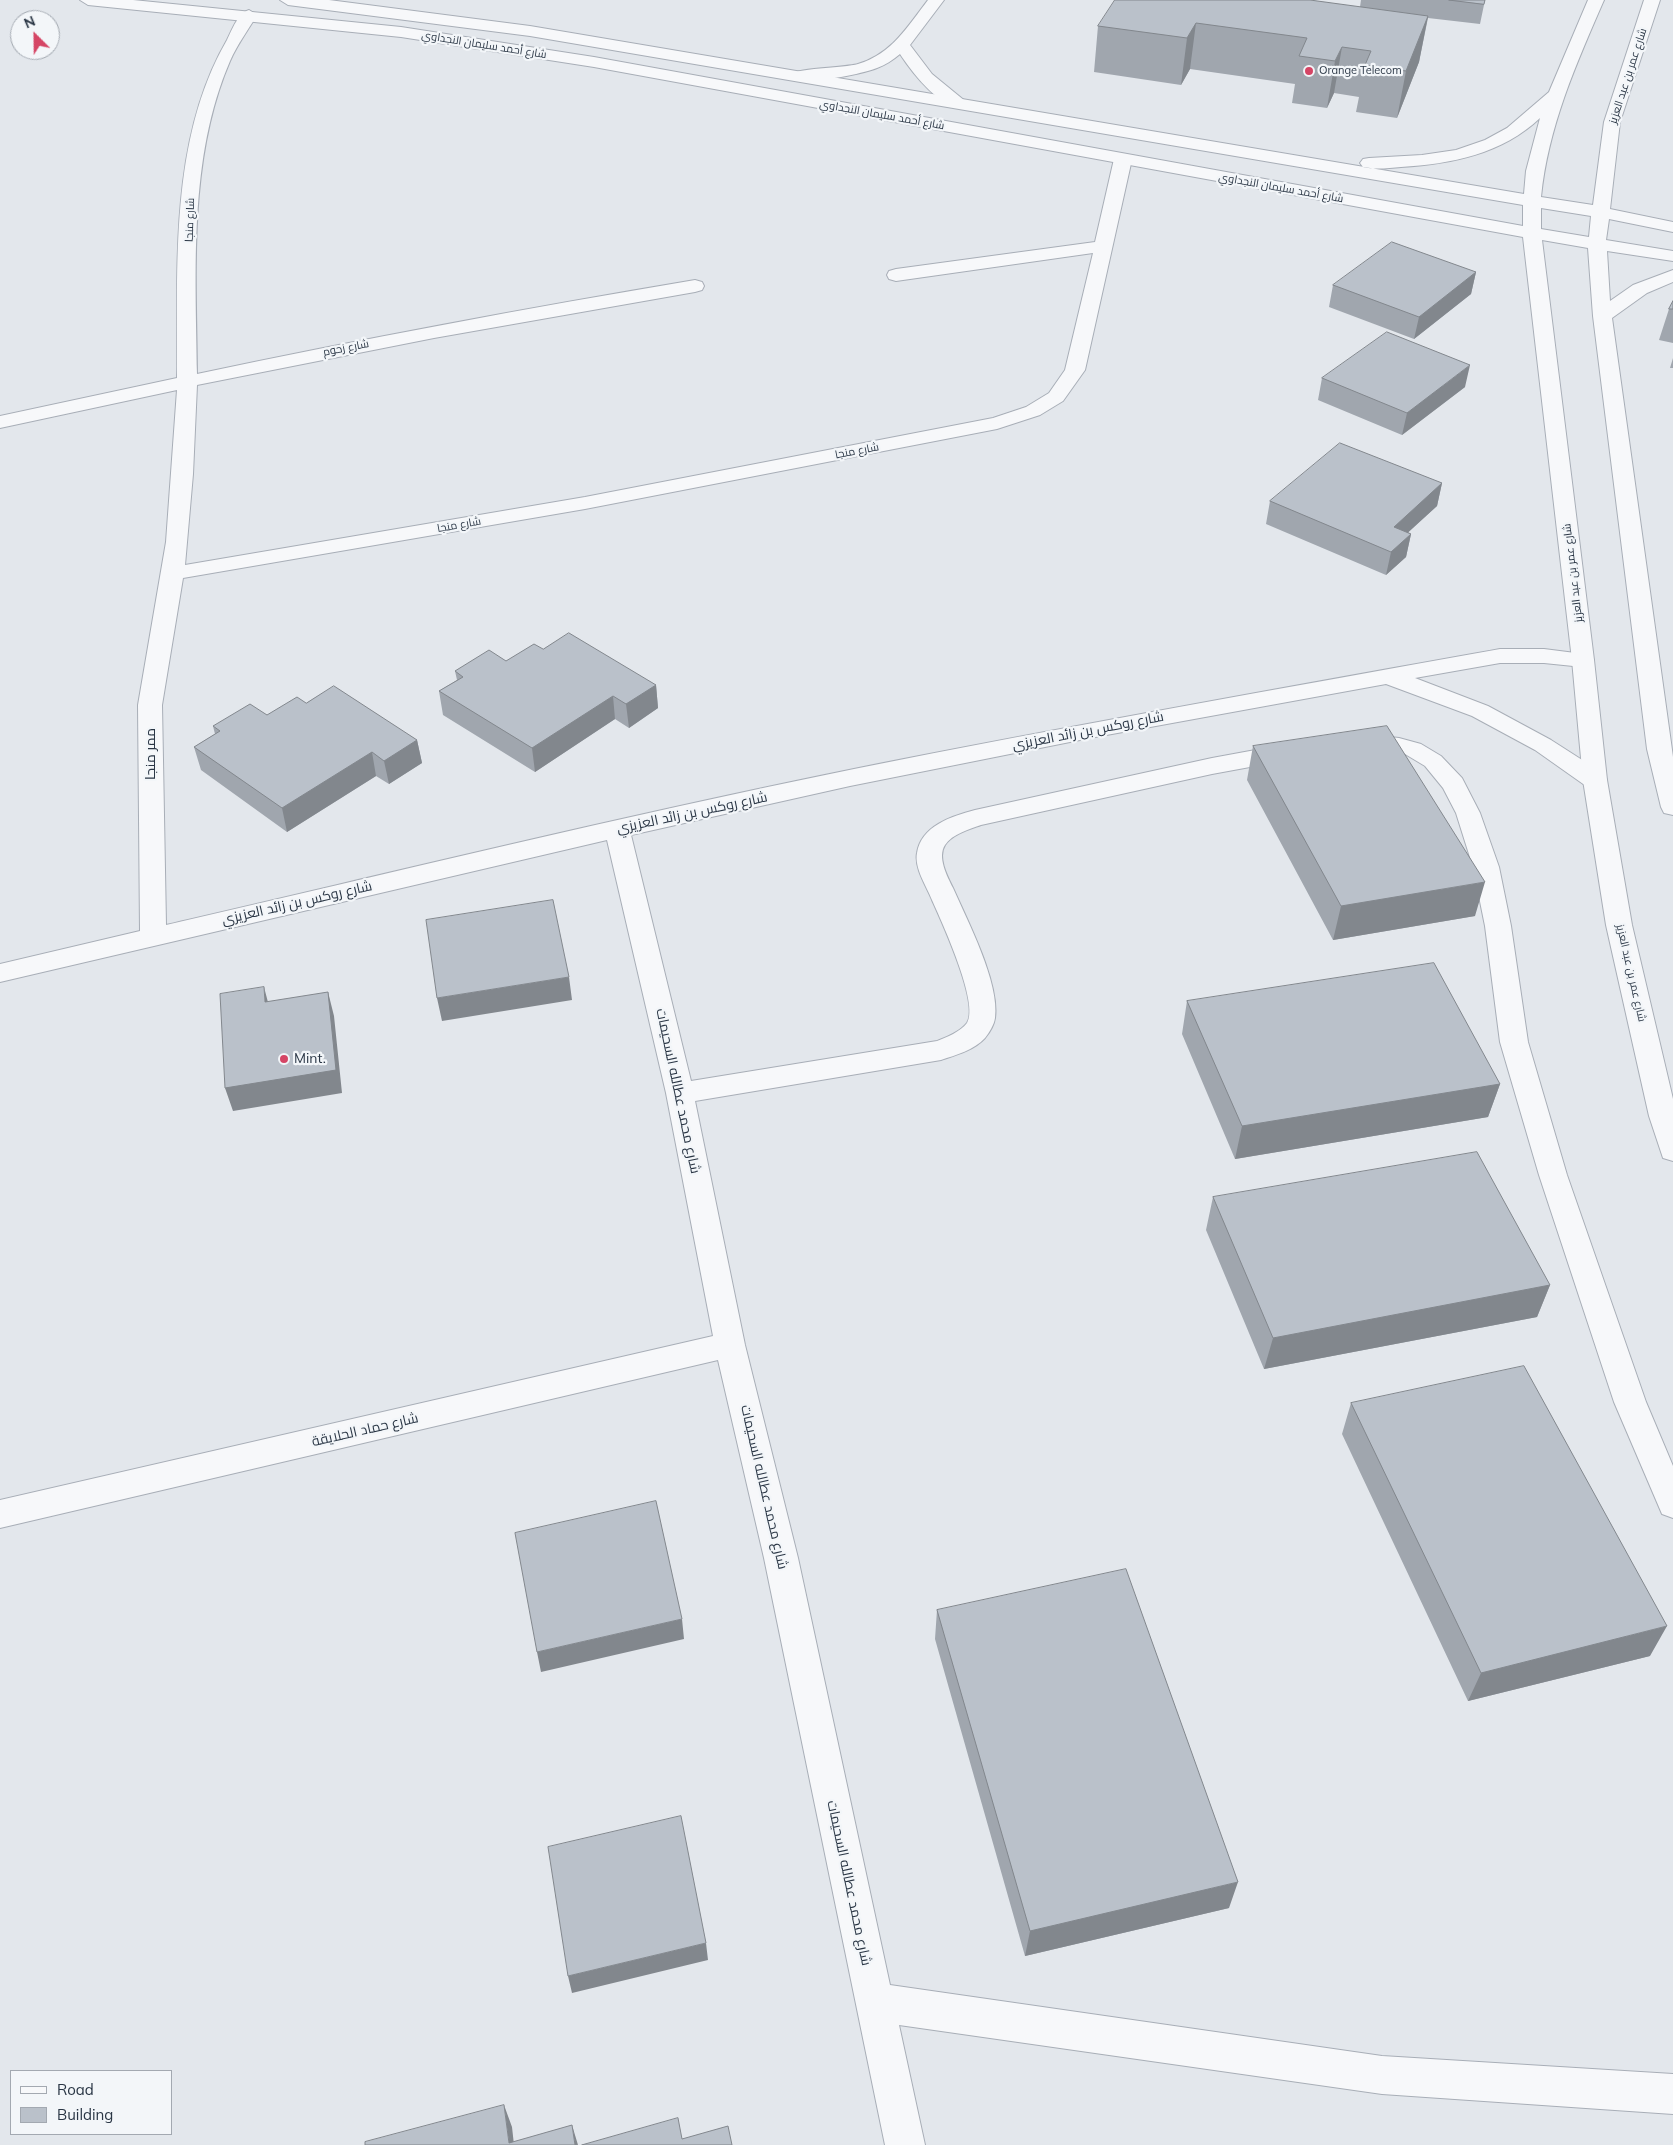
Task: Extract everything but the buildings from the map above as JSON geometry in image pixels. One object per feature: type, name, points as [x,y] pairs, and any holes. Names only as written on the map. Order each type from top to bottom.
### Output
[{"type":"street","name":"شارع أحمد سليمان النجداوي","points":[[88,0],[250,15],[401,32],[594,62],[1532,233],[1673,256]]},
{"type":"street","name":"شارع أحمد سليمان النجداوي","points":[[288,0],[387,11],[530,31],[1310,165],[1601,212],[1673,228]]},
{"type":"street","points":[[795,76],[832,73],[862,67],[883,59],[901,43],[936,0]]},
{"type":"street","name":"شارع عمر بن عبد العزيز","points":[[1596,0],[1554,96],[1535,167],[1530,201],[1532,233],[1583,660],[1595,780],[1620,925],[1663,1116],[1673,1150]]},
{"type":"street","name":"شارع عمر بن عبد العزيز","points":[[1652,0],[1612,122],[1596,242],[1602,316],[1660,749],[1673,807]]},
{"type":"street","name":"شارع منجا","points":[[250,15],[233,38],[223,59],[199,132],[193,167],[189,206],[188,380],[173,574],[595,502],[997,423],[1033,411],[1056,397],[1075,370],[1123,159]]},
{"type":"street","points":[[901,43],[912,64],[925,79],[959,104]]},
{"type":"street","points":[[1310,165],[1396,162],[1436,158],[1474,149],[1507,136],[1554,96]]},
{"type":"street","points":[[896,275],[1104,246]]},
{"type":"street","points":[[1602,316],[1640,289],[1673,276]]},
{"type":"street","name":"شارع زحوم","points":[[0,422],[188,380],[533,312],[695,286]]},
{"type":"street","name":"ممر منجا","points":[[153,936],[150,703],[173,574]]},
{"type":"street","name":"شارع روكس بن زائد العزيزي","points":[[0,973],[153,936],[850,778],[1090,730],[1500,656],[1544,656],[1583,660]]},
{"type":"street","points":[[1388,676],[1480,711],[1543,745],[1595,780]]},
{"type":"street","points":[[1336,745],[1362,742],[1391,742],[1413,749],[1433,761],[1453,784],[1468,813],[1486,867],[1498,926],[1514,1042],[1553,1175],[1630,1402],[1673,1504]]},
{"type":"street","points":[[680,1093],[941,1050],[968,1038],[982,1020],[983,1002],[974,970],[932,870],[929,854],[934,840],[948,829],[975,818],[1025,806],[1212,766],[1307,749]]},
{"type":"street","name":"شارع محمد عطالله السحيمات","points":[[617,830],[680,1093],[730,1345],[781,1558],[905,2145]]},
{"type":"street","name":"شارع حماد الحلايقة","points":[[0,1514],[730,1345]]},
{"type":"street","points":[[874,2002],[1382,2075],[1673,2094]]},
{"type":"place","name":"Orange Telecom","points":[[1309,71]]},
{"type":"place","name":"Mint.","points":[[284,1059]]}]
